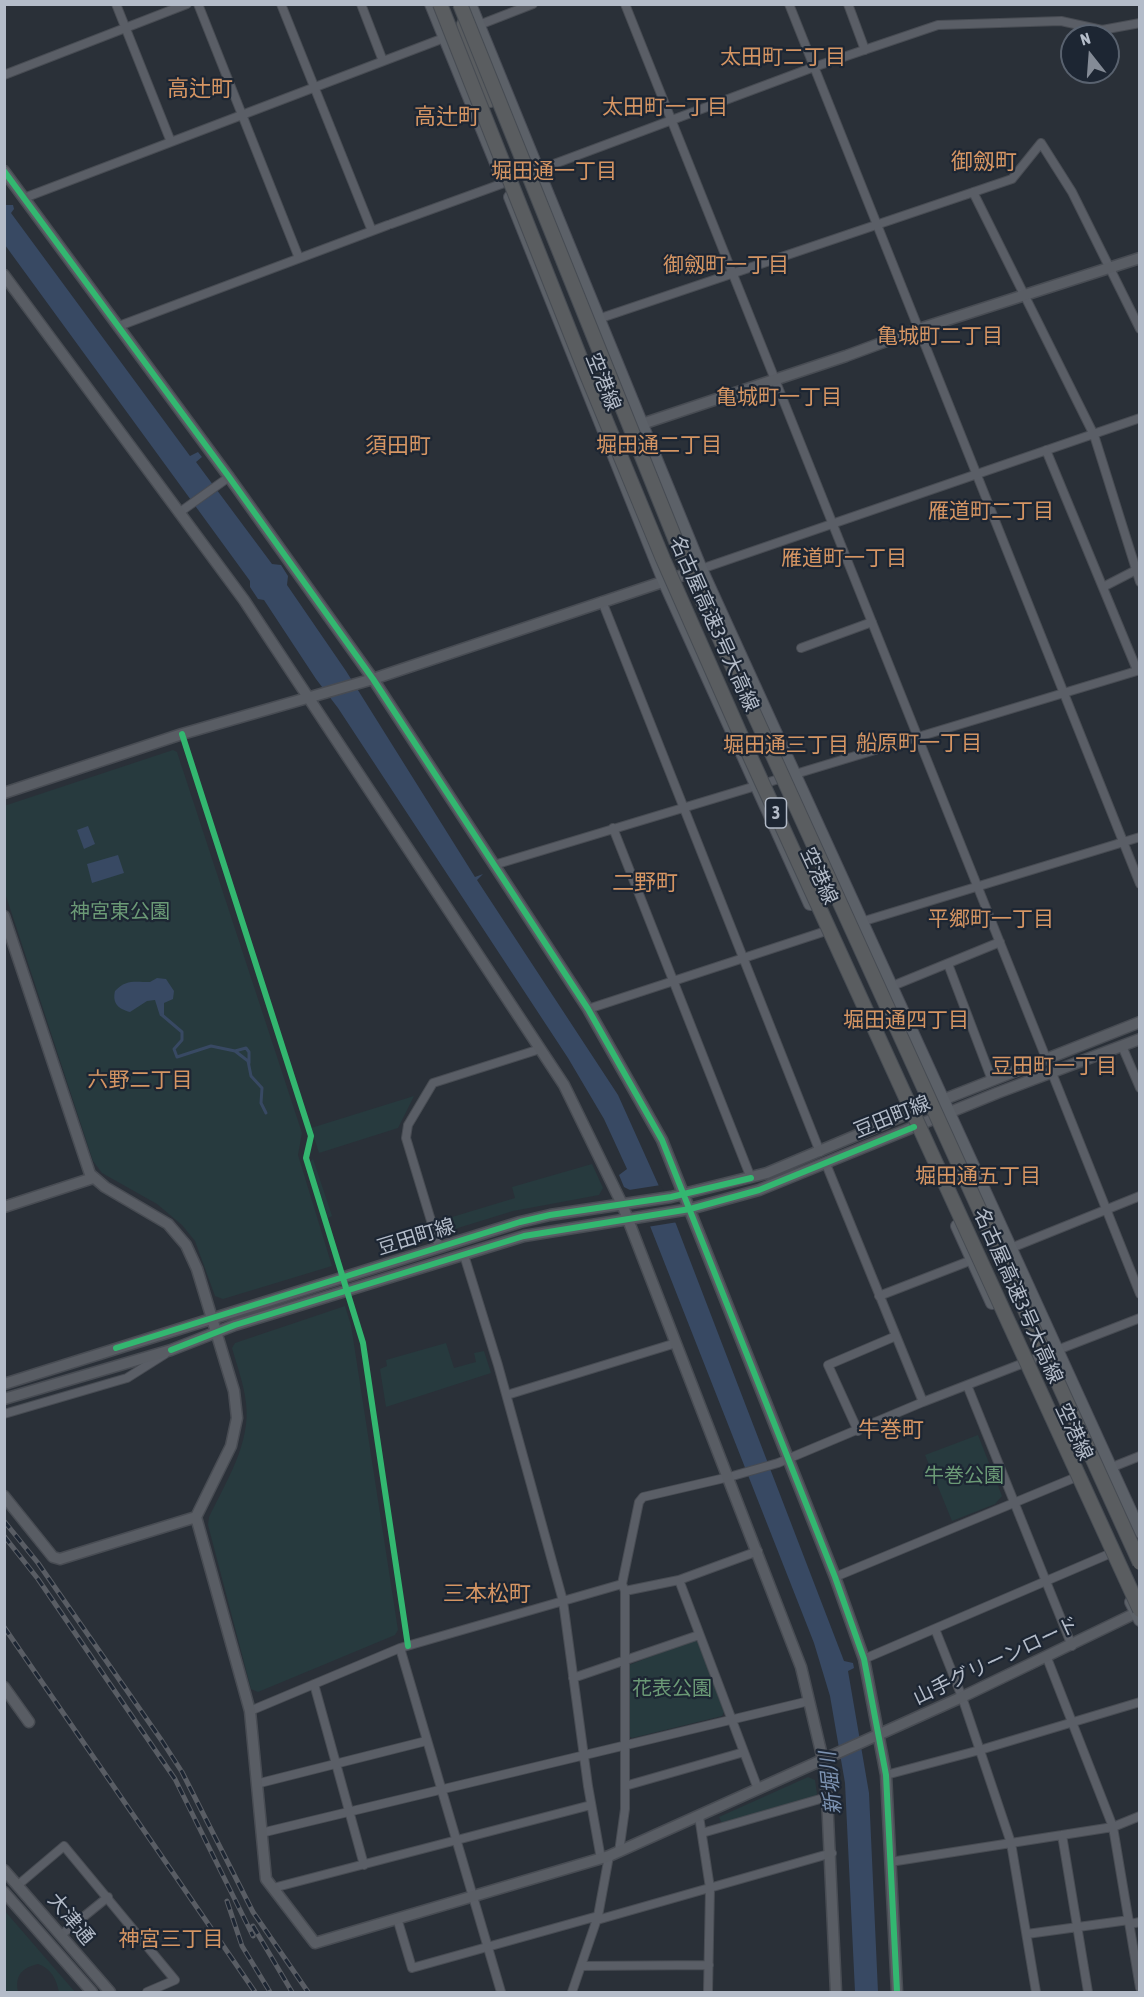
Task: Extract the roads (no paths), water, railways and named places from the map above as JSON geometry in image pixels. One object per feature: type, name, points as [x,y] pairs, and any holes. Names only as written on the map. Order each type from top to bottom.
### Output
[{"type":"highway","name":"名古屋高速3号大高線","points":[[440,4],[587,375],[663,559],[1139,1613]]},
{"type":"highway","name":"名古屋高速3号大高線","points":[[460,4],[636,445],[766,746],[1140,1563]]},
{"type":"highway","points":[[460,4],[469,47],[642,481],[728,676],[766,746]]},
{"type":"highway","points":[[818,905],[838,932],[950,1167],[1060,1413],[1118,1572]]},
{"type":"main road","name":"空港線","points":[[431,4],[664,582],[914,1127],[972,1260],[1109,1554],[1139,1613]]},
{"type":"main road","name":"空港線","points":[[470,4],[701,569],[1140,1532]]},
{"type":"street","points":[[116,4],[171,142]]},
{"type":"street","points":[[4,75],[187,4]]},
{"type":"street","points":[[198,4],[299,258]]},
{"type":"street","points":[[282,4],[372,231]]},
{"type":"street","points":[[361,4],[384,61]]},
{"type":"street","points":[[479,26],[533,4]]},
{"type":"street","points":[[625,4],[1046,1058]]},
{"type":"street","points":[[789,4],[1140,884]]},
{"type":"street","points":[[848,4],[865,50]]},
{"type":"street","points":[[538,170],[814,67],[938,25],[1061,21],[1102,30],[1140,23]]},
{"type":"street","points":[[24,198],[444,38]]},
{"type":"street","points":[[598,319],[1012,179],[1041,143],[1072,192],[1140,329]]},
{"type":"street","points":[[4,171],[119,326],[225,480],[368,680],[494,865],[588,1009],[663,1140],[784,1461],[835,1577],[864,1659],[875,1737],[886,1775],[897,1992]]},
{"type":"street","points":[[119,326],[504,183]]},
{"type":"street","points":[[973,192],[1094,435],[1138,569],[1140,582]]},
{"type":"street","points":[[642,424],[1024,294],[1140,258]]},
{"type":"street","points":[[4,275],[184,510],[313,696],[564,1085],[622,1204],[795,1645],[827,1758],[837,1992]]},
{"type":"street","points":[[4,793],[182,734],[368,680],[664,582],[1140,418]]},
{"type":"street","points":[[494,865],[755,784],[1138,670],[1046,450]]},
{"type":"street","points":[[184,510],[225,480]]},
{"type":"street","points":[[1103,587],[1138,569]]},
{"type":"street","points":[[602,602],[820,1152]]},
{"type":"street","points":[[801,648],[872,622]]},
{"type":"street","points":[[614,828],[751,1178]]},
{"type":"street","points":[[861,922],[1140,837]]},
{"type":"street","points":[[4,916],[93,1178],[168,1224],[186,1245],[197,1269],[234,1391],[237,1418],[231,1446],[196,1517],[250,1711],[266,1879],[273,1888],[591,1805]]},
{"type":"street","points":[[588,1009],[823,932]]},
{"type":"street","points":[[890,987],[1000,942]]},
{"type":"street","points":[[948,964],[992,1080]]},
{"type":"street","name":"豆田町線","points":[[4,1384],[211,1317],[550,1215],[671,1197],[751,1178],[820,1152],[943,1099],[1140,1022]]},
{"type":"street","name":"豆田町線","points":[[4,1399],[171,1350],[216,1333],[524,1236],[690,1209],[759,1190],[1140,1039]]},
{"type":"street","points":[[1122,1046],[1140,1088]]},
{"type":"street","points":[[439,1247],[406,1138],[408,1125],[433,1083],[540,1049]]},
{"type":"street","points":[[1052,1073],[1140,1294]]},
{"type":"street","points":[[826,1164],[923,1402]]},
{"type":"street","points":[[4,1207],[93,1178]]},
{"type":"street","points":[[1011,1248],[1140,1197]]},
{"type":"street","points":[[464,1255],[507,1395],[563,1601],[591,1805],[610,1856]]},
{"type":"street","points":[[879,1296],[972,1260]]},
{"type":"street","points":[[572,1992],[598,1918],[610,1856],[625,1809],[623,1587],[639,1502],[644,1497],[729,1478],[784,1461],[923,1402],[1140,1318]]},
{"type":"street","points":[[858,1431],[828,1365],[896,1336]]},
{"type":"street","points":[[507,1395],[676,1343]]},
{"type":"street","points":[[4,1414],[127,1378],[171,1350]]},
{"type":"street","points":[[967,1385],[1048,1581],[1072,1646]]},
{"type":"street","points":[[1110,1468],[1140,1456]]},
{"type":"street","points":[[835,1577],[1074,1478]]},
{"type":"street","points":[[4,1496],[53,1557],[60,1559],[196,1517]]},
{"type":"street","points":[[250,1711],[400,1648],[563,1601],[623,1587],[679,1580],[758,1551]]},
{"type":"street","points":[[864,1659],[1109,1554]]},
{"type":"street","points":[[679,1580],[758,1789]]},
{"type":"street","name":"山手グリーンロード","points":[[273,1888],[315,1943],[610,1856],[1047,1658],[1139,1613]]},
{"type":"street","points":[[935,1629],[962,1697],[1011,1843],[1036,1992]]},
{"type":"street","points":[[573,1678],[699,1635]]},
{"type":"street","points":[[400,1648],[501,1992]]},
{"type":"street","points":[[1047,1658],[1113,1827],[1140,1988]]},
{"type":"street","points":[[314,1684],[364,1864]]},
{"type":"street","points":[[4,1687],[29,1722]]},
{"type":"street","points":[[261,1833],[809,1701]]},
{"type":"street","points":[[886,1775],[980,1750],[1140,1702]]},
{"type":"street","points":[[256,1784],[426,1741]]},
{"type":"street","points":[[625,1786],[744,1752]]},
{"type":"street","points":[[702,1833],[827,1797]]},
{"type":"street","points":[[699,1816],[711,1888],[708,1992]]},
{"type":"street","points":[[891,1862],[1113,1827],[1140,1816]]},
{"type":"street","points":[[1062,1835],[1088,1992]]},
{"type":"street","points":[[18,1885],[64,1846],[175,1980],[147,1992]]},
{"type":"street","points":[[397,1918],[412,1968],[711,1888],[832,1853]]},
{"type":"street","name":"大津通","points":[[4,1870],[110,1992]]},
{"type":"street","name":"大津通","points":[[4,1892],[92,1992]]},
{"type":"street","points":[[61,1935],[108,1897]]},
{"type":"street","points":[[1027,1934],[1140,1922]]},
{"type":"street","points":[[581,1966],[709,1965]]},
{"type":"water","points":[[4,205],[13,205],[14,209],[11,213],[190,456],[198,452],[202,457],[196,462],[272,564],[281,565],[288,576],[287,585],[346,671],[475,877],[483,874],[477,880],[618,1095],[676,1224],[844,1661],[853,1663],[854,1668],[848,1671],[869,1793],[878,1992],[855,1992],[845,1783],[830,1696],[814,1643],[650,1226],[630,1190],[624,1187],[619,1175],[627,1169],[604,1119],[568,1058],[338,708],[264,600],[258,599],[250,587],[250,581],[5,245]]},
{"type":"water","points":[[88,826],[95,844],[84,849],[77,830]]},
{"type":"water","points":[[118,855],[124,873],[92,883],[87,864]]},
{"type":"water","points":[[157,978],[166,979],[174,991],[173,999],[164,1003],[164,1015],[160,1016],[155,1000],[147,1001],[130,1012],[116,1003],[115,991],[123,985],[131,982],[150,982]]},
{"type":"waterway","points":[[162,1015],[182,1032],[182,1040],[174,1049],[177,1057],[211,1046],[235,1051],[248,1061],[251,1076],[262,1088],[261,1103],[266,1113]]},
{"type":"waterway","points":[[235,1051],[246,1048],[249,1052],[249,1063]]},
{"type":"railway","points":[[4,1521],[38,1563],[162,1741],[182,1772],[253,1912],[308,1992]]},
{"type":"railway","points":[[4,1536],[38,1579],[175,1779],[253,1936]]},
{"type":"railway","points":[[4,1627],[255,1992]]},
{"type":"railway","points":[[227,1901],[242,1946],[270,1992]]},
{"type":"railway","points":[[253,1926],[292,1992]]},
{"type":"district","name":"太田町二丁目","points":[[783,57]]},
{"type":"district","name":"高辻町","points":[[200,89]]},
{"type":"district","name":"太田町一丁目","points":[[665,107]]},
{"type":"district","name":"高辻町","points":[[447,117]]},
{"type":"district","name":"御劔町","points":[[984,162]]},
{"type":"district","name":"堀田通一丁目","points":[[554,171]]},
{"type":"district","name":"御劔町一丁目","points":[[726,265]]},
{"type":"district","name":"亀城町二丁目","points":[[940,336]]},
{"type":"district","name":"亀城町一丁目","points":[[779,397]]},
{"type":"district","name":"堀田通二丁目","points":[[659,445]]},
{"type":"district","name":"須田町","points":[[398,446]]},
{"type":"district","name":"雁道町二丁目","points":[[991,511]]},
{"type":"district","name":"雁道町一丁目","points":[[844,558]]},
{"type":"district","name":"船原町一丁目","points":[[919,743]]},
{"type":"district","name":"堀田通三丁目","points":[[786,745]]},
{"type":"district","name":"二野町","points":[[645,883]]},
{"type":"district","name":"平郷町一丁目","points":[[991,919]]},
{"type":"district","name":"堀田通四丁目","points":[[906,1020]]},
{"type":"district","name":"豆田町一丁目","points":[[1054,1066]]},
{"type":"district","name":"六野二丁目","points":[[140,1080]]},
{"type":"district","name":"堀田通五丁目","points":[[978,1176]]},
{"type":"district","name":"牛巻町","points":[[891,1430]]},
{"type":"district","name":"三本松町","points":[[487,1594]]},
{"type":"district","name":"神宮三丁目","points":[[171,1939]]},
{"type":"park label","name":"神宮東公園","points":[[120,912]]},
{"type":"park label","name":"牛巻公園","points":[[964,1476]]},
{"type":"park label","name":"花表公園","points":[[672,1689]]},
{"type":"water label","name":"新堀川","points":[[831,1783]]}]
